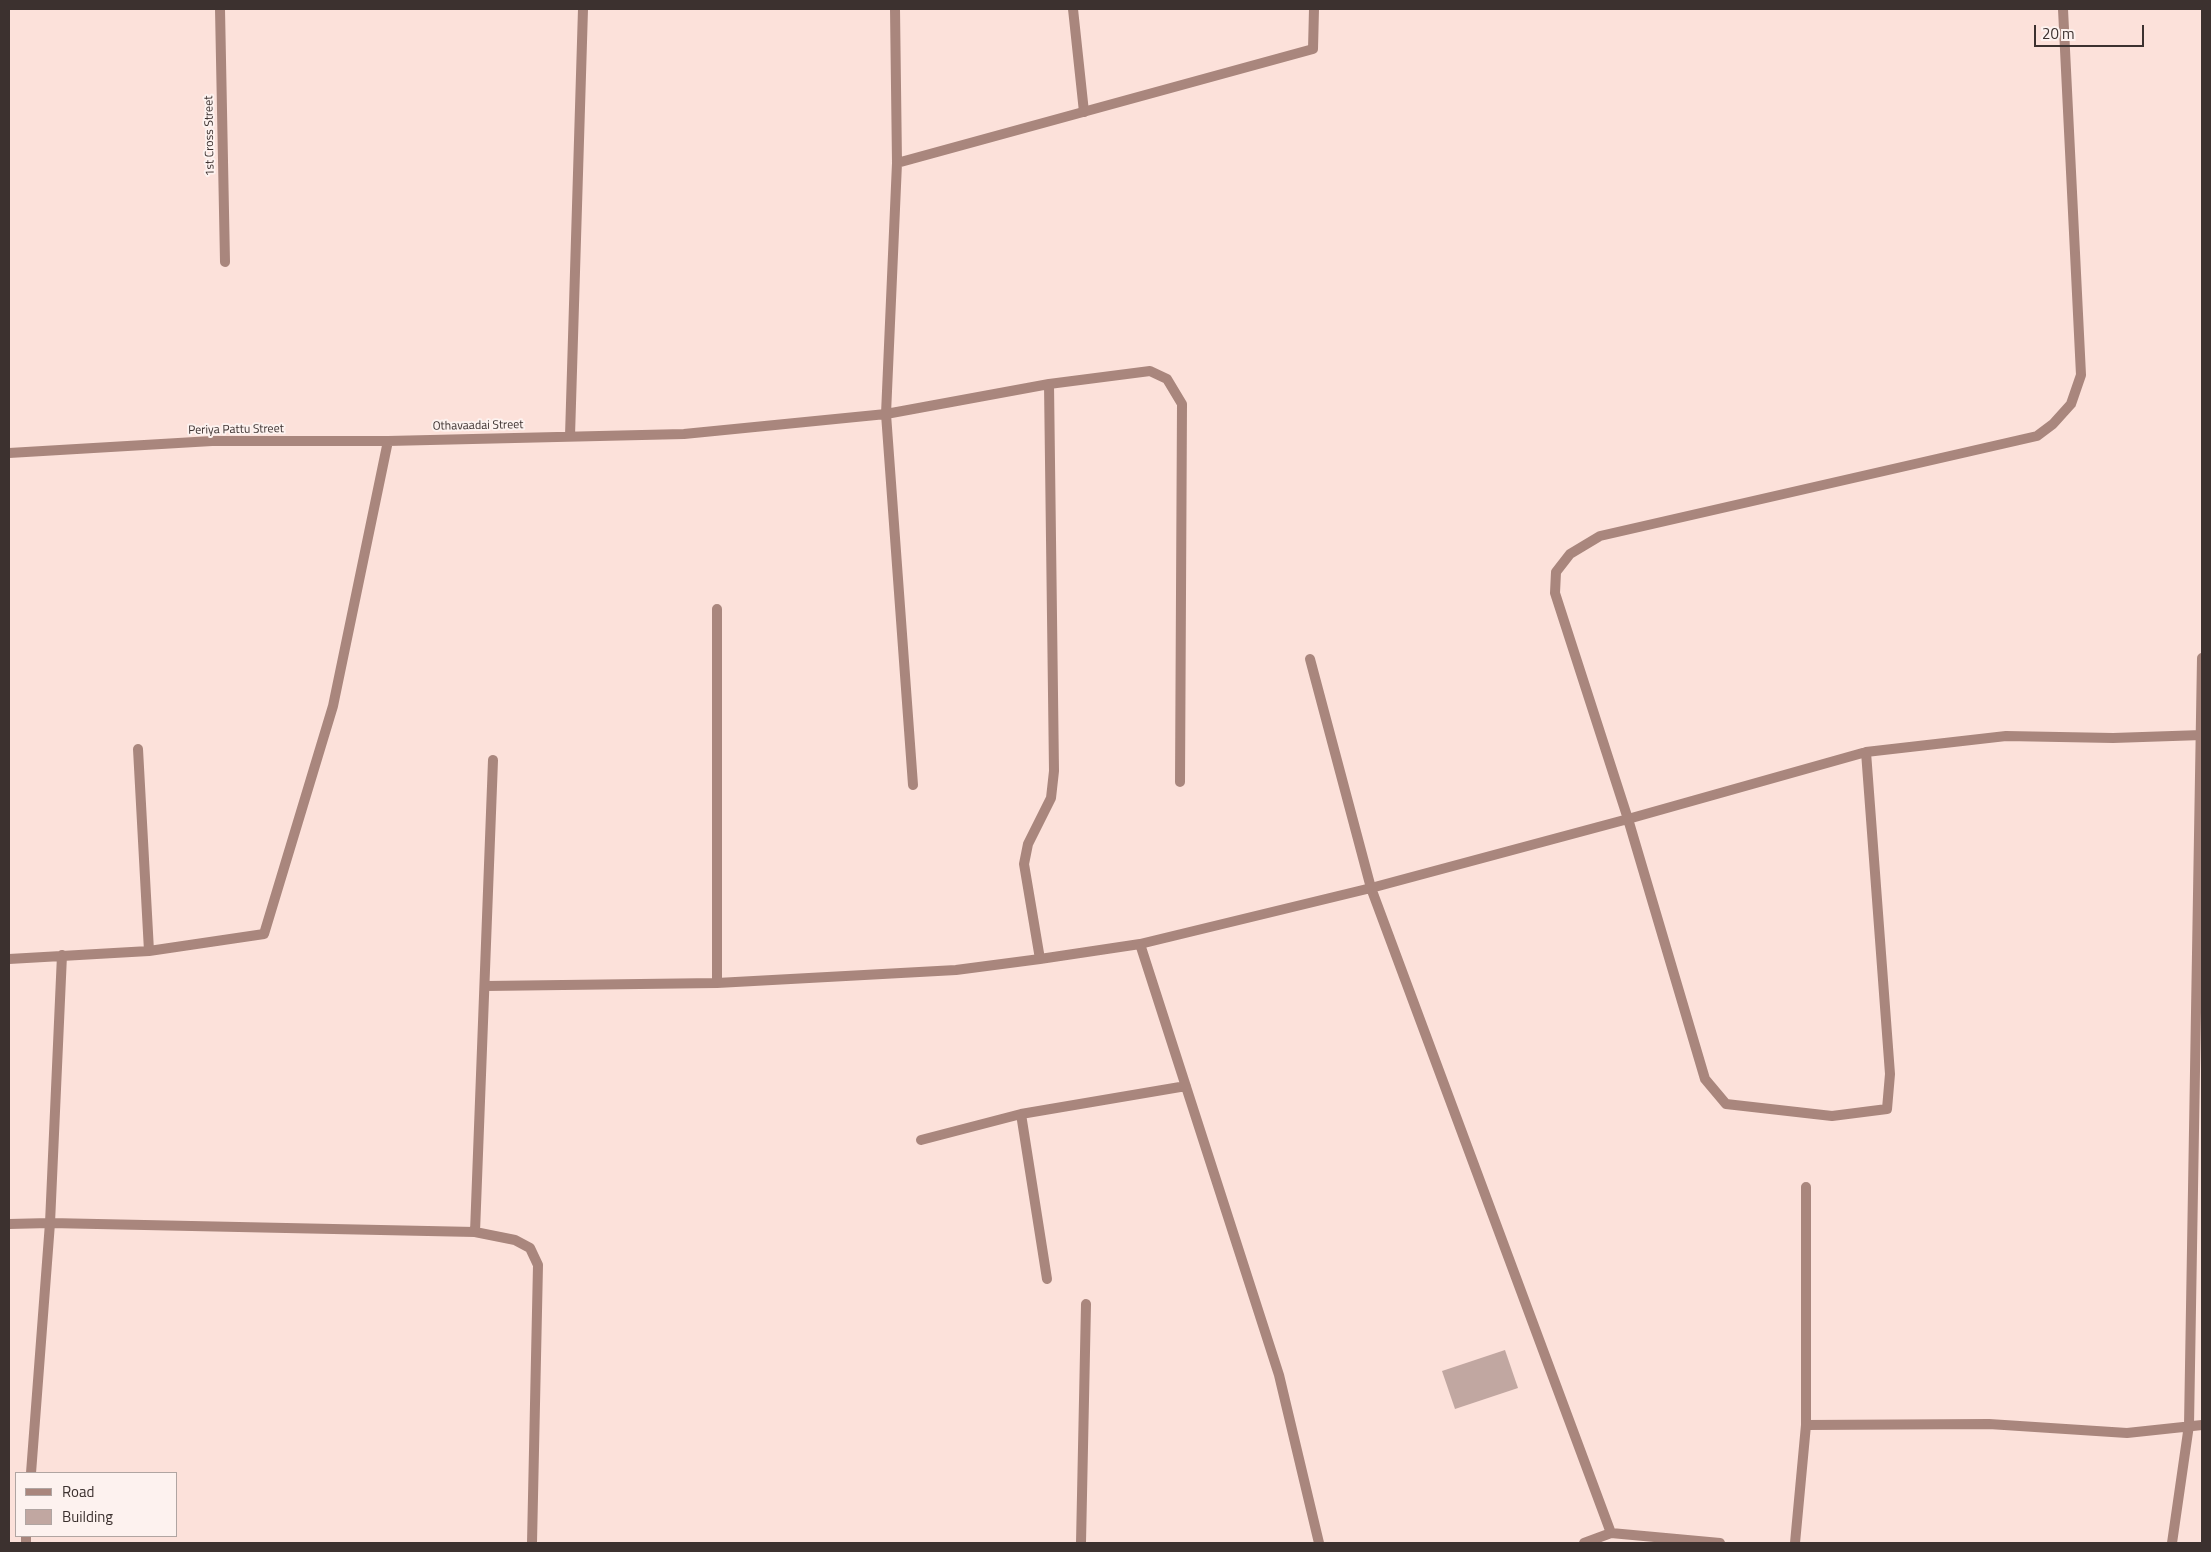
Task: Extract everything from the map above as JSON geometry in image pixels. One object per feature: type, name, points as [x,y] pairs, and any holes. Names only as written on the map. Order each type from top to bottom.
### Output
[{"type":"street","name":"1st Cross Street","points":[[220,9],[225,262]]},
{"type":"street","points":[[570,436],[583,9]]},
{"type":"street","points":[[895,9],[897,163],[886,414],[913,785]]},
{"type":"street","points":[[1073,9],[1084,112]]},
{"type":"street","points":[[897,163],[1313,49],[1314,9]]},
{"type":"street","points":[[1866,752],[1890,1074],[1887,1109],[1832,1116],[1726,1104],[1704,1079],[1628,819],[1555,593],[1556,572],[1570,554],[1600,536],[2037,436],[2053,424],[2071,404],[2080,375],[2064,9]]},
{"type":"street","name":"Othavaadai Street","points":[[388,441],[684,434],[886,414],[1049,384],[1150,371],[1168,379],[1182,404],[1180,782]]},
{"type":"street","points":[[1040,959],[1024,864],[1028,844],[1051,798],[1054,771],[1049,384]]},
{"type":"street","name":"Periya Pattu Street","points":[[9,453],[212,441],[388,441]]},
{"type":"street","points":[[9,960],[62,955],[149,951],[264,934],[334,706],[388,441]]},
{"type":"street","points":[[717,609],[717,983]]},
{"type":"street","points":[[2172,1543],[2189,1425],[2202,658]]},
{"type":"street","points":[[1310,659],[1371,888],[1611,1533]]},
{"type":"street","points":[[486,986],[717,983],[956,970],[1040,959],[1140,944],[1371,888],[1628,819],[1866,752],[2006,736],[2113,738],[2202,735]]},
{"type":"street","points":[[138,749],[149,951]]},
{"type":"street","points":[[475,1232],[486,986],[493,760]]},
{"type":"street","points":[[1140,944],[1279,1375],[1319,1543]]},
{"type":"street","points":[[31,1472],[50,1223],[62,955]]},
{"type":"street","points":[[921,1140],[1021,1114],[1186,1086]]},
{"type":"street","points":[[1021,1114],[1047,1279]]},
{"type":"street","points":[[1795,1543],[1806,1425],[1806,1188]]},
{"type":"street","points":[[9,1224],[50,1223],[475,1232],[515,1240],[530,1248],[538,1265],[532,1543]]},
{"type":"street","points":[[1081,1543],[1086,1304]]},
{"type":"street","points":[[1806,1425],[1989,1424],[2127,1433],[2202,1425]]},
{"type":"street","points":[[1584,1543],[1611,1533],[1720,1543]]},
{"type":"building","points":[[1505,1350],[1518,1388],[1455,1409],[1442,1371]]}]
